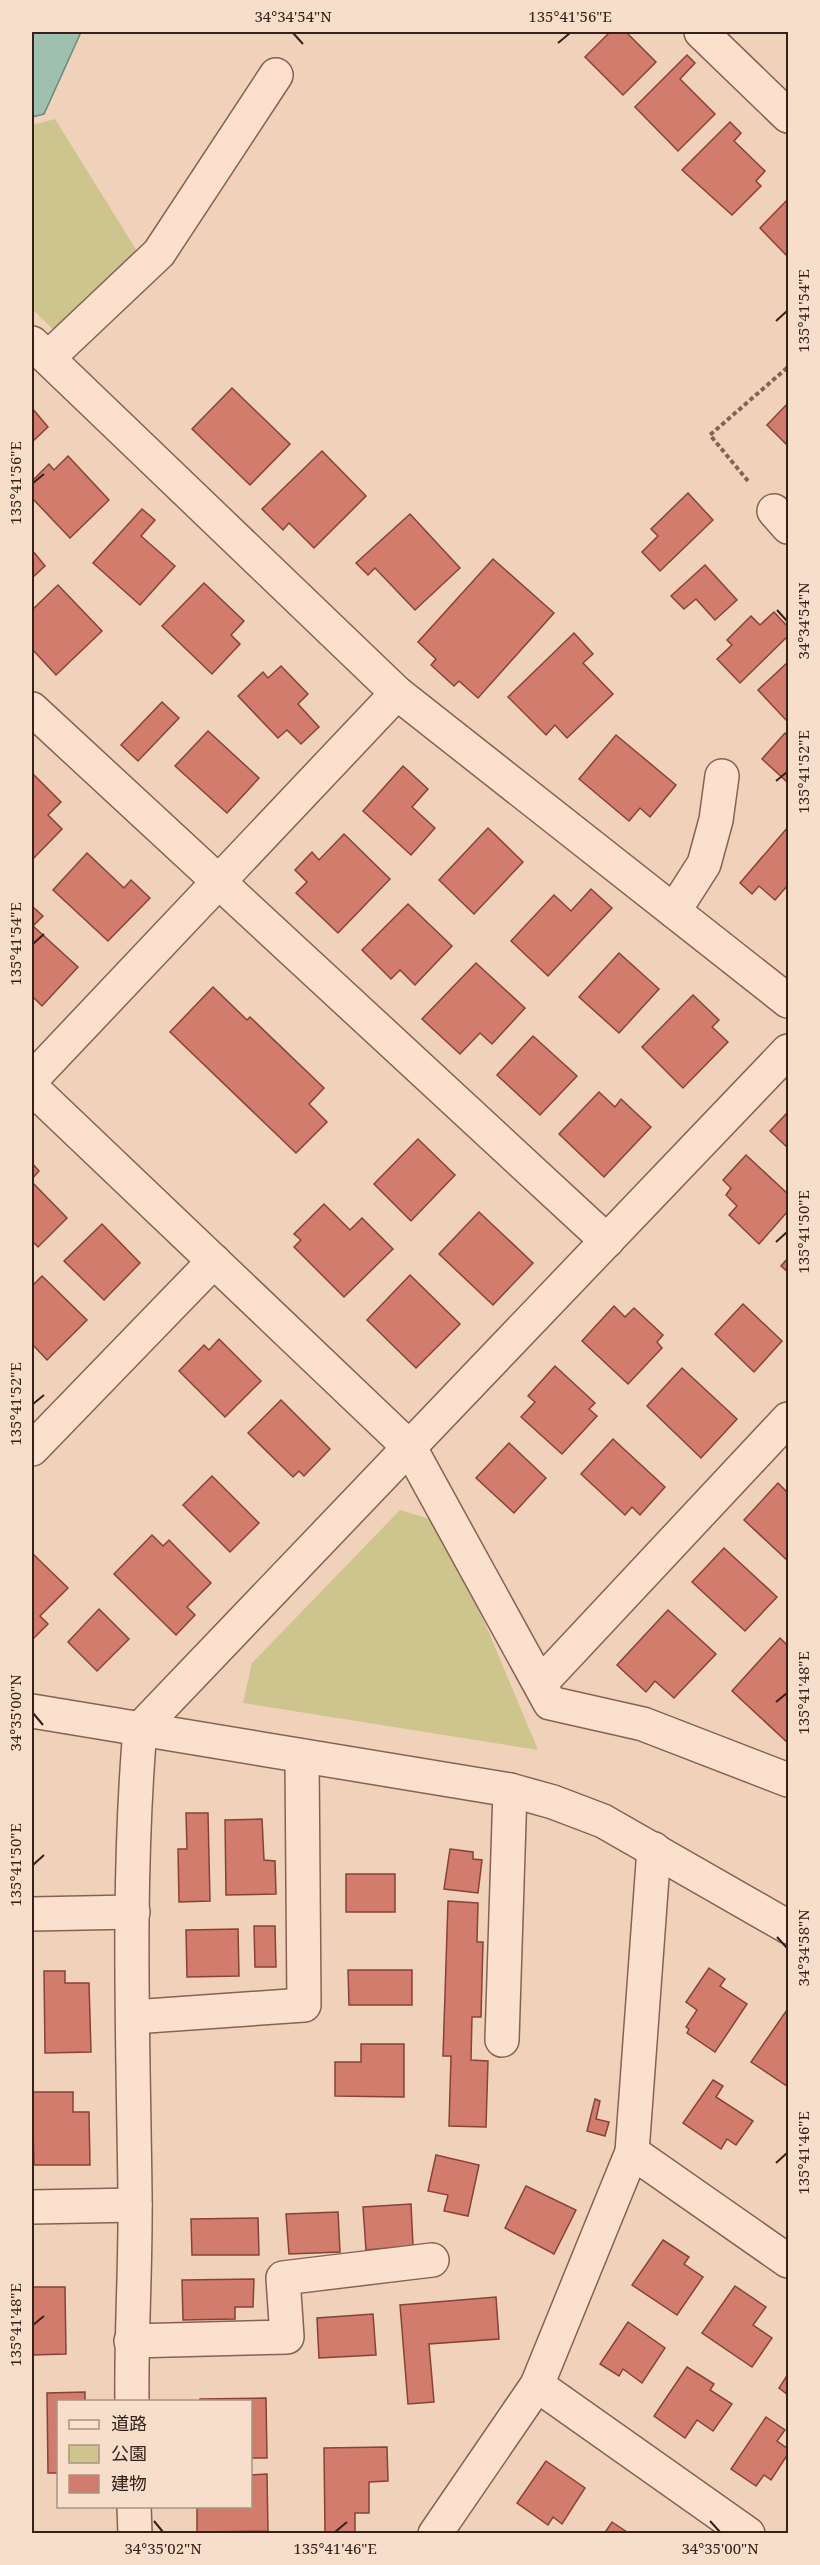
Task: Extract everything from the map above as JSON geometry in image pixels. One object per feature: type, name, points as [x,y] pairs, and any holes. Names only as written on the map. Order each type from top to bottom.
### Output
[{"type":"street","points":[[702,32],[789,116]]},
{"type":"street","points":[[276,75],[159,253],[40,351],[397,693],[789,1001]]},
{"type":"street","points":[[32,1080],[397,693]]},
{"type":"street","points":[[32,709],[607,1241]]},
{"type":"street","points":[[674,911],[704,864],[716,820],[722,776]]},
{"type":"street","points":[[132,2400],[131,2341],[135,2205],[133,1810],[140,1730],[789,1051]]},
{"type":"street","points":[[32,1088],[410,1448],[550,1703],[643,1724],[789,1780]]},
{"type":"street","points":[[32,1449],[214,1261]]},
{"type":"street","points":[[540,1684],[789,1419]]},
{"type":"street","points":[[32,1711],[302,1758],[510,1790],[553,1802],[603,1821],[789,1927]]},
{"type":"street","points":[[133,2017],[304,2005],[302,1758]]},
{"type":"street","points":[[502,2040],[510,1790]]},
{"type":"street","points":[[435,2534],[537,2385],[632,2152],[654,1849]]},
{"type":"street","points":[[32,1914],[133,1912]]},
{"type":"street","points":[[632,2152],[789,2261]]},
{"type":"street","points":[[32,2207],[135,2205]]},
{"type":"street","points":[[131,2341],[287,2337],[283,2278],[432,2260]]},
{"type":"street","points":[[537,2385],[748,2534]]},
{"type":"street","points":[[134,2508],[135,2534]]},
{"type":"path","points":[[781,519],[710,435],[789,367]]},
{"type":"green space","points":[[55,119],[140,256],[62,338],[32,309],[32,125]]},
{"type":"green space","points":[[400,1510],[443,1523],[538,1750],[243,1703],[252,1663]]},
{"type":"shaded area","points":[[32,32],[81,32],[44,114],[32,117]]},
{"type":"building","points":[[610,32],[626,32],[656,62],[623,95],[585,57]]},
{"type":"building","points":[[687,55],[695,63],[680,79],[715,114],[678,151],[635,107]]},
{"type":"building","points":[[730,122],[741,133],[734,141],[765,171],[756,181],[761,186],[732,215],[682,170]]},
{"type":"building","points":[[788,199],[788,257],[760,228]]},
{"type":"building","points":[[232,388],[290,444],[250,485],[192,429]]},
{"type":"building","points":[[788,403],[788,442],[786,444],[767,425]]},
{"type":"building","points":[[32,408],[48,427],[32,442]]},
{"type":"building","points":[[322,451],[366,496],[314,548],[289,523],[283,530],[262,509]]},
{"type":"building","points":[[68,456],[109,500],[70,538],[32,498],[32,481],[49,464],[54,470]]},
{"type":"building","points":[[688,493],[713,520],[660,571],[642,552],[658,536],[651,529]]},
{"type":"building","points":[[142,509],[155,520],[141,536],[175,566],[140,605],[93,563]]},
{"type":"building","points":[[410,514],[460,568],[415,610],[375,568],[368,575],[356,563]]},
{"type":"building","points":[[32,550],[45,566],[32,578]]},
{"type":"building","points":[[493,559],[554,613],[478,698],[459,681],[454,686],[431,665],[436,659],[418,642]]},
{"type":"building","points":[[705,565],[737,600],[715,620],[696,599],[684,609],[671,596]]},
{"type":"building","points":[[204,583],[244,621],[231,635],[240,644],[212,674],[162,626]]},
{"type":"building","points":[[58,585],[102,631],[56,675],[32,649],[32,610]]},
{"type":"building","points":[[774,612],[788,627],[788,636],[740,683],[717,659],[732,645],[727,640],[751,616],[760,625]]},
{"type":"building","points":[[574,633],[593,654],[583,663],[613,694],[567,738],[555,725],[546,735],[508,697]]},
{"type":"building","points":[[788,662],[788,718],[786,720],[758,690]]},
{"type":"building","points":[[281,666],[308,694],[298,704],[319,727],[301,744],[287,730],[278,738],[238,696],[263,672],[268,678]]},
{"type":"building","points":[[162,702],[179,718],[138,761],[121,745]]},
{"type":"building","points":[[208,731],[259,778],[227,813],[175,766]]},
{"type":"building","points":[[785,733],[788,736],[788,779],[786,781],[762,759]]},
{"type":"building","points":[[616,735],[676,785],[650,817],[640,808],[629,821],[579,779]]},
{"type":"building","points":[[403,766],[428,789],[412,807],[435,828],[411,855],[363,811]]},
{"type":"building","points":[[32,773],[61,802],[48,815],[62,829],[32,860]]},
{"type":"building","points":[[788,827],[788,885],[775,900],[759,886],[752,894],[740,883]]},
{"type":"building","points":[[488,828],[523,862],[474,914],[439,880]]},
{"type":"building","points":[[344,834],[390,879],[338,933],[296,893],[307,882],[295,870],[312,852],[319,860]]},
{"type":"building","points":[[87,853],[124,888],[131,880],[150,898],[108,941],[53,890]]},
{"type":"building","points":[[591,889],[612,908],[548,976],[511,941],[554,895],[571,911]]},
{"type":"building","points":[[408,904],[452,946],[415,985],[400,970],[391,979],[362,950]]},
{"type":"building","points":[[33,907],[43,916],[33,926],[78,967],[42,1006],[32,996]]},
{"type":"building","points":[[619,953],[659,989],[619,1033],[579,997]]},
{"type":"building","points":[[476,963],[525,1008],[492,1044],[480,1033],[460,1054],[422,1019]]},
{"type":"building","points":[[213,987],[247,1020],[250,1017],[324,1088],[309,1104],[327,1122],[296,1153],[170,1032]]},
{"type":"building","points":[[693,995],[719,1020],[712,1027],[728,1042],[683,1088],[642,1047]]},
{"type":"building","points":[[533,1036],[577,1076],[540,1115],[497,1075]]},
{"type":"building","points":[[599,1092],[615,1107],[621,1099],[651,1127],[604,1177],[559,1134]]},
{"type":"building","points":[[788,1112],[788,1148],[770,1131]]},
{"type":"building","points":[[418,1139],[455,1175],[411,1221],[374,1184]]},
{"type":"building","points":[[746,1155],[788,1194],[788,1211],[759,1244],[729,1215],[737,1206],[726,1195],[731,1188],[723,1180]]},
{"type":"building","points":[[32,1163],[39,1171],[32,1179]]},
{"type":"building","points":[[32,1182],[67,1218],[38,1247],[32,1241]]},
{"type":"building","points":[[324,1204],[350,1230],[362,1218],[393,1249],[344,1297],[294,1247],[301,1240],[294,1234]]},
{"type":"building","points":[[479,1212],[533,1263],[493,1305],[439,1254]]},
{"type":"building","points":[[102,1224],[140,1263],[104,1300],[64,1261]]},
{"type":"building","points":[[788,1258],[788,1272],[781,1266]]},
{"type":"building","points":[[410,1275],[460,1324],[416,1368],[367,1320]]},
{"type":"building","points":[[42,1276],[87,1320],[47,1360],[32,1344],[32,1286]]},
{"type":"building","points":[[743,1304],[782,1341],[754,1372],[715,1334]]},
{"type":"building","points":[[614,1306],[625,1317],[634,1308],[663,1335],[657,1342],[662,1348],[628,1384],[582,1341]]},
{"type":"building","points":[[219,1339],[261,1381],[225,1417],[179,1371],[204,1345],[209,1350]]},
{"type":"building","points":[[555,1366],[595,1403],[589,1409],[597,1416],[562,1454],[521,1417],[535,1402],[528,1396]]},
{"type":"building","points":[[682,1368],[737,1419],[701,1458],[647,1406]]},
{"type":"building","points":[[281,1400],[330,1449],[304,1476],[299,1471],[293,1477],[248,1433]]},
{"type":"building","points":[[613,1439],[665,1487],[640,1515],[632,1507],[625,1515],[581,1474]]},
{"type":"building","points":[[509,1443],[546,1478],[514,1513],[476,1478]]},
{"type":"building","points":[[212,1476],[259,1523],[230,1552],[183,1505]]},
{"type":"building","points":[[778,1483],[788,1493],[788,1561],[744,1520]]},
{"type":"building","points":[[152,1535],[163,1546],[169,1540],[211,1583],[187,1607],[195,1615],[176,1635],[114,1574]]},
{"type":"building","points":[[724,1548],[777,1597],[745,1631],[692,1582]]},
{"type":"building","points":[[33,1554],[68,1588],[40,1616],[48,1624],[32,1640]]},
{"type":"building","points":[[99,1609],[129,1639],[97,1671],[68,1642]]},
{"type":"building","points":[[668,1610],[716,1654],[674,1698],[655,1681],[646,1692],[617,1665]]},
{"type":"building","points":[[780,1638],[788,1646],[788,1743],[732,1691]]},
{"type":"building","points":[[186,1813],[208,1813],[210,1901],[179,1902],[178,1849],[187,1849]]},
{"type":"building","points":[[262,1819],[264,1860],[275,1861],[276,1894],[226,1895],[225,1820]]},
{"type":"building","points":[[450,1849],[473,1852],[473,1859],[482,1860],[478,1893],[444,1889]]},
{"type":"building","points":[[346,1874],[395,1874],[395,1912],[346,1912]]},
{"type":"building","points":[[448,1901],[478,1903],[477,1942],[483,1942],[481,2017],[472,2017],[471,2060],[488,2061],[486,2127],[449,2126],[451,2056],[443,2056]]},
{"type":"building","points":[[254,1926],[275,1926],[276,1967],[255,1967]]},
{"type":"building","points":[[238,1929],[239,1976],[187,1977],[186,1930]]},
{"type":"building","points":[[709,1968],[725,1979],[720,1986],[747,2004],[715,2052],[687,2033],[689,2029],[686,2027],[697,2010],[686,2002]]},
{"type":"building","points":[[348,1970],[412,1970],[412,2005],[349,2005]]},
{"type":"building","points":[[44,1971],[65,1971],[65,1983],[89,1983],[91,2052],[45,2053]]},
{"type":"building","points":[[788,2011],[787,2086],[751,2062]]},
{"type":"building","points":[[361,2044],[404,2044],[404,2097],[335,2096],[335,2062],[361,2062]]},
{"type":"building","points":[[713,2080],[723,2086],[716,2097],[753,2121],[736,2145],[727,2139],[721,2149],[683,2123]]},
{"type":"building","points":[[32,2092],[73,2092],[73,2112],[89,2112],[90,2165],[34,2165]]},
{"type":"building","points":[[595,2099],[600,2101],[596,2119],[609,2122],[605,2136],[587,2131]]},
{"type":"building","points":[[436,2155],[479,2165],[468,2216],[444,2211],[448,2195],[428,2191]]},
{"type":"building","points":[[526,2186],[576,2210],[554,2254],[505,2228]]},
{"type":"building","points":[[411,2204],[413,2246],[366,2250],[363,2207]]},
{"type":"building","points":[[338,2212],[340,2252],[289,2254],[286,2214]]},
{"type":"building","points":[[258,2218],[259,2255],[192,2255],[191,2219]]},
{"type":"building","points":[[663,2240],[689,2257],[684,2264],[703,2277],[677,2315],[632,2285]]},
{"type":"building","points":[[254,2279],[253,2307],[235,2307],[235,2319],[183,2320],[182,2280]]},
{"type":"building","points":[[735,2286],[766,2307],[753,2325],[772,2338],[752,2367],[702,2333]]},
{"type":"building","points":[[32,2287],[65,2287],[66,2354],[32,2355]]},
{"type":"building","points":[[496,2297],[499,2339],[429,2344],[434,2402],[408,2404],[400,2305]]},
{"type":"building","points":[[373,2314],[376,2355],[319,2358],[317,2318]]},
{"type":"building","points":[[628,2322],[665,2348],[642,2383],[623,2369],[619,2376],[600,2364]]},
{"type":"building","points":[[687,2367],[714,2384],[710,2390],[732,2404],[713,2431],[697,2420],[685,2438],[654,2416]]},
{"type":"building","points":[[788,2374],[788,2395],[779,2388]]},
{"type":"building","points":[[85,2392],[85,2400],[57,2400],[57,2473],[48,2473],[47,2393]]},
{"type":"building","points":[[266,2398],[267,2458],[252,2458],[252,2400],[200,2399]]},
{"type":"building","points":[[766,2417],[785,2430],[777,2441],[788,2449],[788,2454],[771,2480],[764,2475],[756,2486],[731,2469]]},
{"type":"building","points":[[387,2447],[388,2481],[369,2482],[369,2513],[355,2513],[355,2534],[325,2534],[324,2448]]},
{"type":"building","points":[[546,2461],[585,2488],[562,2524],[553,2517],[548,2525],[517,2503]]},
{"type":"building","points":[[267,2474],[268,2531],[197,2532],[197,2508],[252,2508],[252,2475]]},
{"type":"building","points":[[612,2522],[630,2534],[604,2534]]}]
